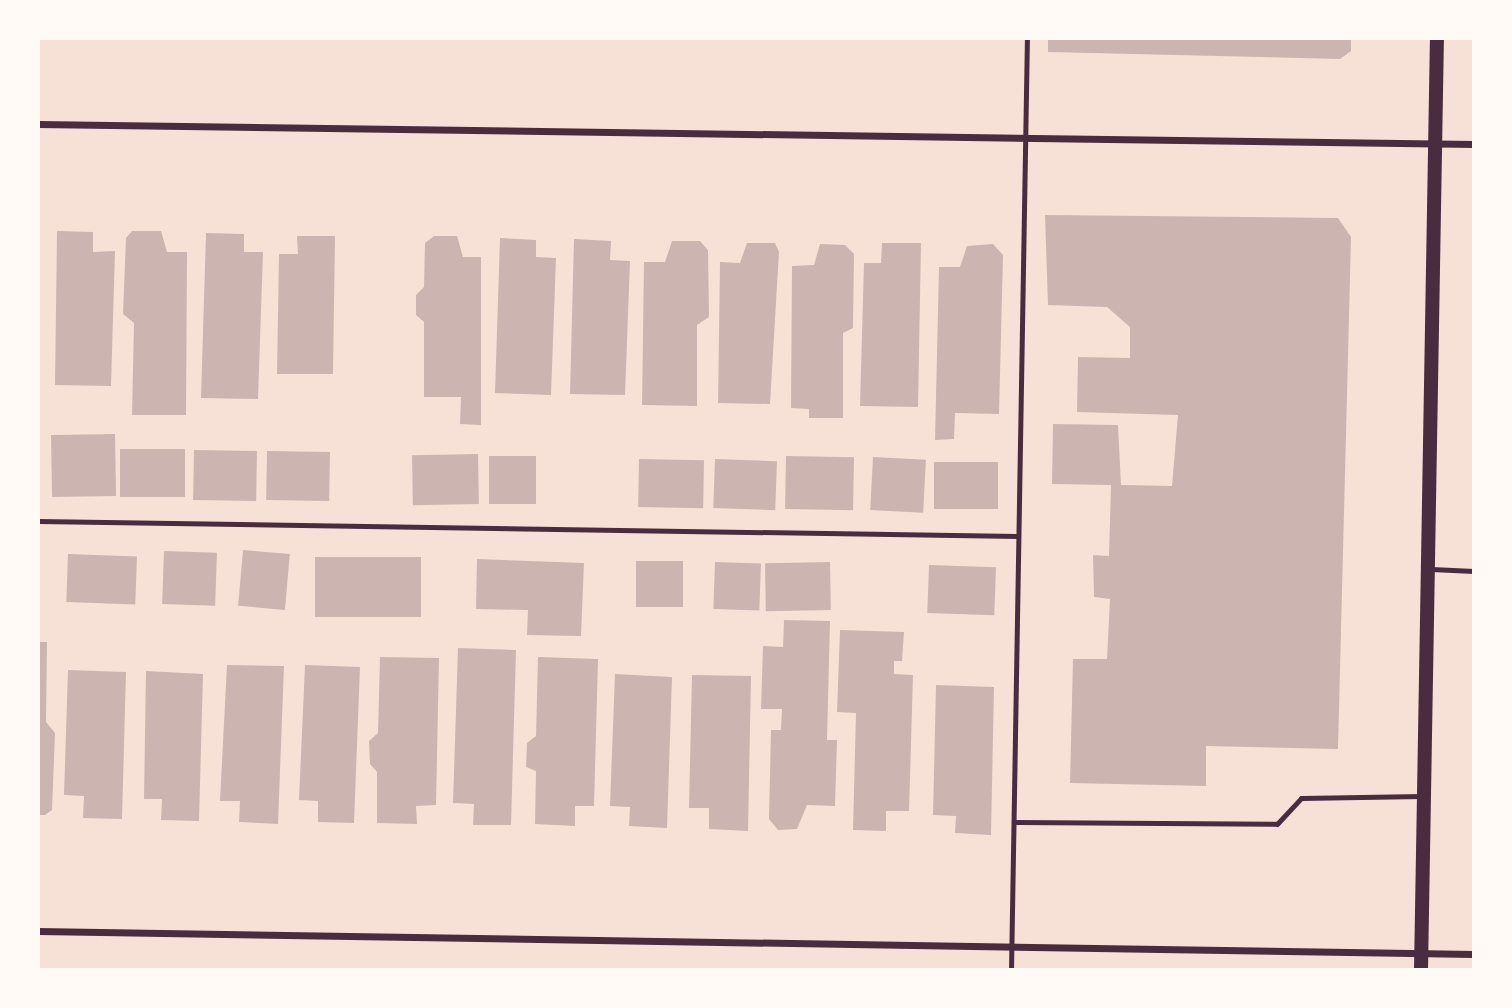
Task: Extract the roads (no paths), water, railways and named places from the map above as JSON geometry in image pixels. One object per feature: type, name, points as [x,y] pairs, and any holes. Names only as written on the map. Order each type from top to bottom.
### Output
[{"type":"main road","points":[[1421,970],[1437,38]]},
{"type":"street","points":[[38,124],[1474,144]]},
{"type":"street","points":[[38,931],[1474,954]]},
{"type":"lane","points":[[1011,970],[1027,38]]},
{"type":"lane","points":[[38,521],[1018,536]]},
{"type":"lane","points":[[1427,568],[1474,571]]},
{"type":"lane","points":[[1014,822],[1277,824],[1301,798],[1424,796]]}]
